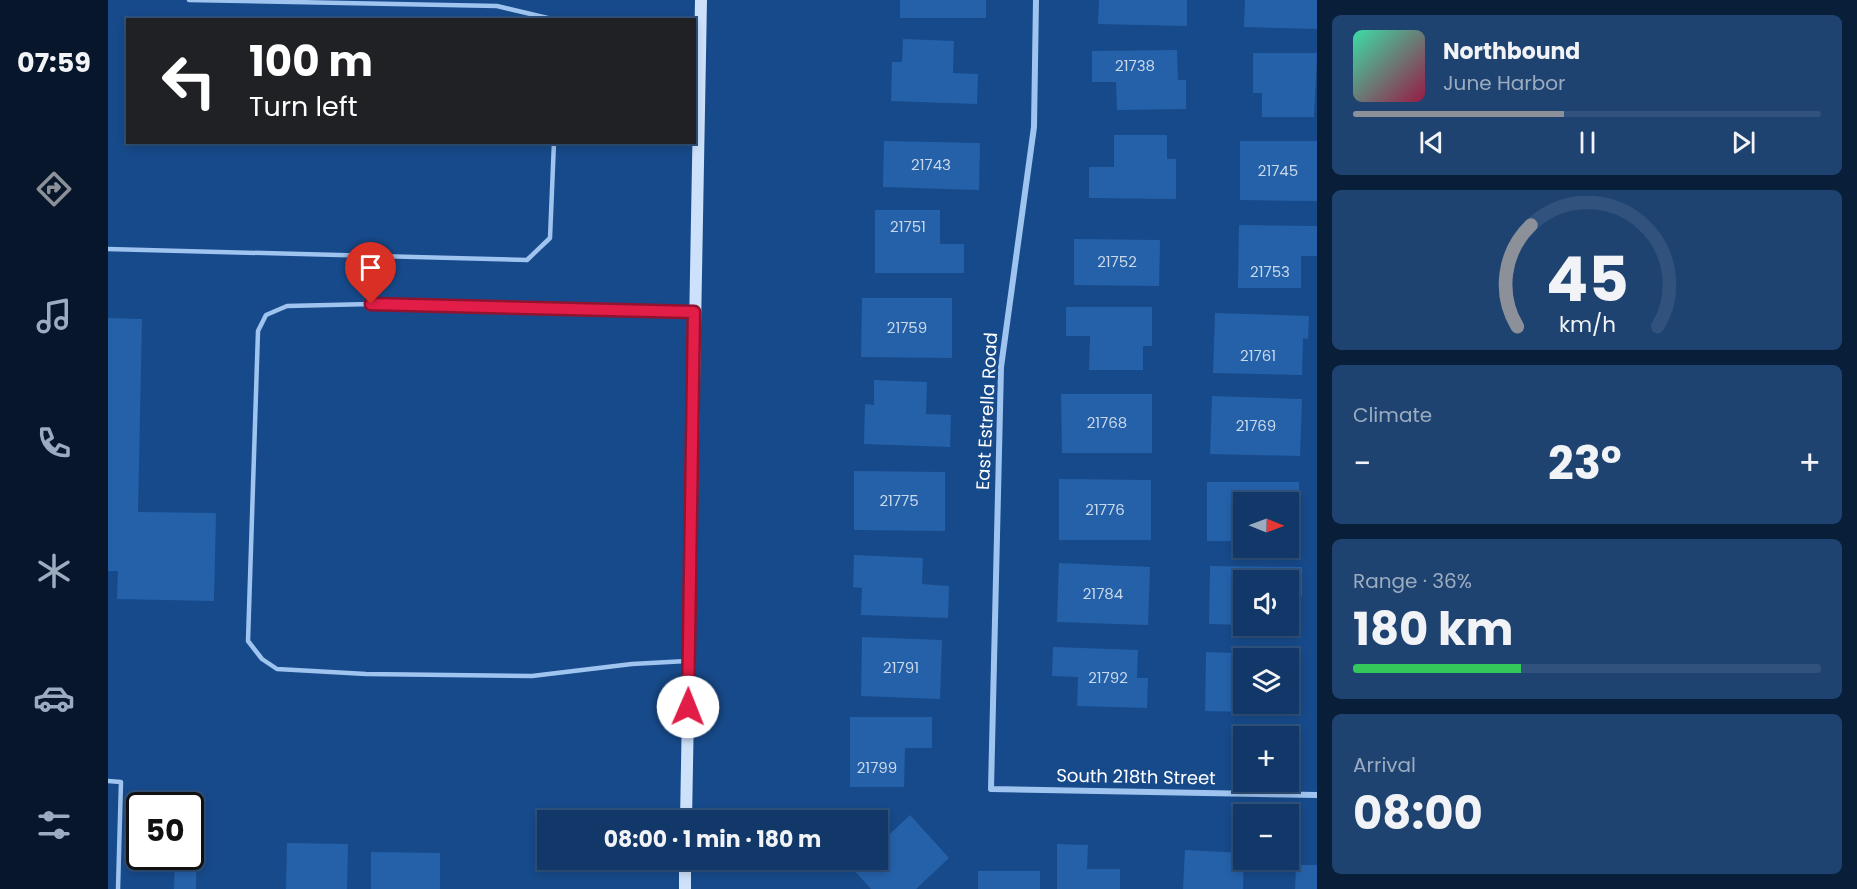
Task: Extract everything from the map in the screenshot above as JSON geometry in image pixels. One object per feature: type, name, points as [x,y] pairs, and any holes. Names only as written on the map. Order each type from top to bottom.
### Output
[{"type":"main road","points":[[686,810],[698,22],[701,0]]},
{"type":"main road","points":[[685,870],[685,889]]},
{"type":"street","name":"East Estrella Road","points":[[991,789],[1000,367],[1034,127],[1036,0]]},
{"type":"street","name":"South 218th Street","points":[[991,789],[1317,795]]},
{"type":"lane","points":[[189,0],[497,3],[549,18]]},
{"type":"lane","points":[[108,249],[527,260],[550,237],[554,144]]},
{"type":"lane","points":[[689,661],[632,664],[532,676],[366,674],[277,669],[262,659],[248,641],[258,331],[266,315],[287,306],[371,304],[694,312]]},
{"type":"lane","points":[[108,782],[121,782],[118,889]]},
{"type":"building","points":[[900,0],[986,0],[986,18],[900,18]]},
{"type":"building","points":[[1099,0],[1187,0],[1187,26],[1098,24]]},
{"type":"building","points":[[1245,0],[1317,0],[1317,29],[1244,27]]},
{"type":"building","points":[[903,39],[954,41],[953,73],[978,74],[977,104],[891,101],[892,62],[902,62]]},
{"type":"building","points":[[1177,50],[1178,80],[1186,80],[1186,109],[1117,110],[1116,82],[1092,82],[1092,51]]},
{"type":"building","points":[[1253,53],[1317,53],[1314,117],[1262,117],[1262,93],[1253,93]]},
{"type":"building","points":[[1114,135],[1167,135],[1167,159],[1176,159],[1176,199],[1089,198],[1089,167],[1114,167]]},
{"type":"building","points":[[884,141],[980,143],[979,190],[883,187]]},
{"type":"building","points":[[1240,141],[1317,141],[1317,201],[1240,200]]},
{"type":"building","points":[[875,210],[940,210],[940,244],[964,244],[964,273],[875,273]]},
{"type":"building","points":[[1239,225],[1317,226],[1317,256],[1301,256],[1301,288],[1238,288]]},
{"type":"building","points":[[1074,239],[1160,240],[1159,286],[1074,285]]},
{"type":"building","points":[[862,298],[952,298],[952,358],[861,357]]},
{"type":"building","points":[[1066,307],[1152,307],[1152,346],[1143,346],[1143,370],[1089,370],[1090,336],[1066,336]]},
{"type":"building","points":[[1215,313],[1309,316],[1308,339],[1303,338],[1302,375],[1213,373]]},
{"type":"building","points":[[108,318],[142,319],[138,512],[216,513],[214,601],[117,599],[118,571],[108,571]]},
{"type":"building","points":[[874,380],[927,382],[926,414],[951,415],[950,447],[864,444],[865,404],[874,405]]},
{"type":"building","points":[[1061,394],[1152,394],[1152,453],[1062,453]]},
{"type":"building","points":[[1212,396],[1302,399],[1300,456],[1210,454]]},
{"type":"building","points":[[854,471],[945,472],[945,531],[854,530]]},
{"type":"building","points":[[1059,479],[1151,480],[1151,540],[1059,540]]},
{"type":"building","points":[[1207,482],[1299,482],[1299,492],[1233,492],[1233,541],[1207,541]]},
{"type":"building","points":[[854,555],[923,558],[922,584],[949,586],[948,618],[861,615],[862,588],[853,587]]},
{"type":"building","points":[[1059,563],[1150,567],[1148,625],[1057,622]]},
{"type":"building","points":[[1210,566],[1302,567],[1302,596],[1299,596],[1299,570],[1233,570],[1233,625],[1209,624]]},
{"type":"building","points":[[862,637],[942,640],[940,699],[861,696]]},
{"type":"building","points":[[1053,647],[1138,650],[1137,678],[1148,678],[1147,708],[1077,706],[1078,677],[1052,676]]},
{"type":"building","points":[[1206,652],[1233,653],[1233,712],[1205,711]]},
{"type":"building","points":[[850,717],[932,717],[932,748],[905,748],[904,787],[850,787]]},
{"type":"building","points":[[910,815],[949,858],[916,889],[871,889],[854,870],[888,870],[888,836]]},
{"type":"building","points":[[287,843],[348,844],[347,889],[286,889]]},
{"type":"building","points":[[1057,844],[1088,845],[1087,869],[1120,869],[1120,889],[1057,889]]},
{"type":"building","points":[[1185,850],[1233,852],[1233,870],[1244,870],[1243,889],[1183,889]]},
{"type":"building","points":[[371,852],[440,853],[440,889],[371,889]]},
{"type":"building","points":[[1299,865],[1317,865],[1317,889],[1295,889],[1296,870],[1299,870]]},
{"type":"building","points":[[175,870],[196,870],[196,889],[174,889]]},
{"type":"building","points":[[978,871],[1040,871],[1040,889],[978,889]]},
{"type":"route","points":[[371,304],[694,312],[688,707]]}]
